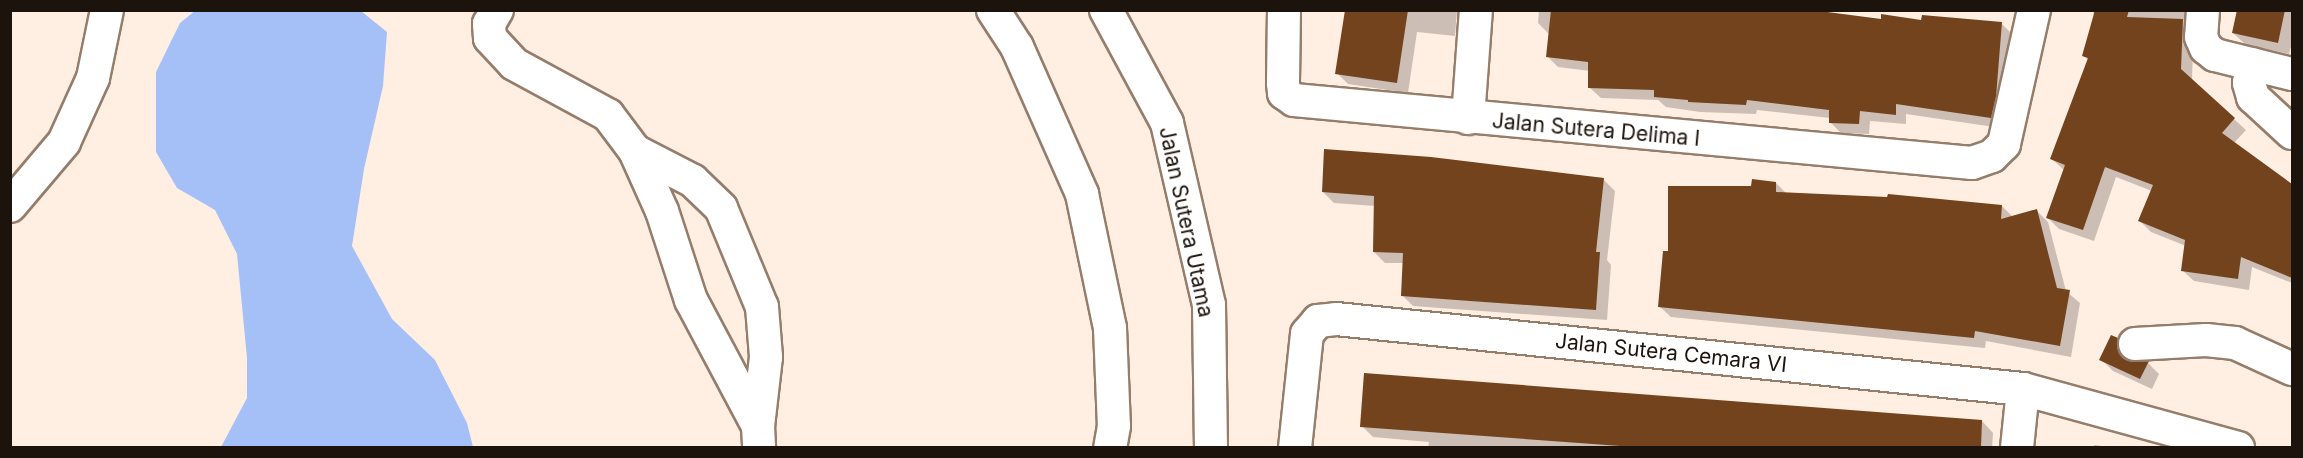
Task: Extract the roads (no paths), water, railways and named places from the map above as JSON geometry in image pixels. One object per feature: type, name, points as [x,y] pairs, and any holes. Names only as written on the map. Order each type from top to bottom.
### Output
[{"type":"street","points":[[10,206],[64,142],[93,78],[107,10]]},
{"type":"street","points":[[993,10],[1017,47],[1082,194],[1110,328],[1114,426],[1110,447]]},
{"type":"street","name":"Jalan Sutera Utama","points":[[1107,10],[1167,123],[1170,134],[1209,304],[1211,447]]},
{"type":"street","name":"Jalan Sutera Delima I","points":[[1284,10],[1284,93],[1293,100],[1972,163],[1992,156],[2004,144],[2034,10]]},
{"type":"street","points":[[1468,118],[1476,10]]},
{"type":"street","points":[[2203,10],[2201,37],[2206,48],[2216,55],[2292,74]]},
{"type":"street","points":[[493,17],[490,38],[514,64],[608,115],[635,151],[662,211],[691,300],[758,437]]},
{"type":"street","points":[[2252,64],[2249,82],[2253,97],[2292,134]]},
{"type":"street","points":[[635,151],[693,181],[721,208],[762,307],[766,357],[758,437]]},
{"type":"street","name":"Jalan Sutera Cemara VI","points":[[1295,447],[1307,334],[1318,321],[1336,319],[2023,389],[2238,447]]},
{"type":"street","points":[[2135,344],[2206,340],[2235,343],[2292,369]]},
{"type":"street","points":[[2017,447],[2023,389]]},
{"type":"water","points":[[196,10],[361,11],[387,32],[383,86],[364,169],[352,246],[392,319],[435,360],[467,423],[473,447],[221,447],[247,398],[247,358],[237,254],[215,210],[177,188],[156,152],[156,72],[180,23]]}]
